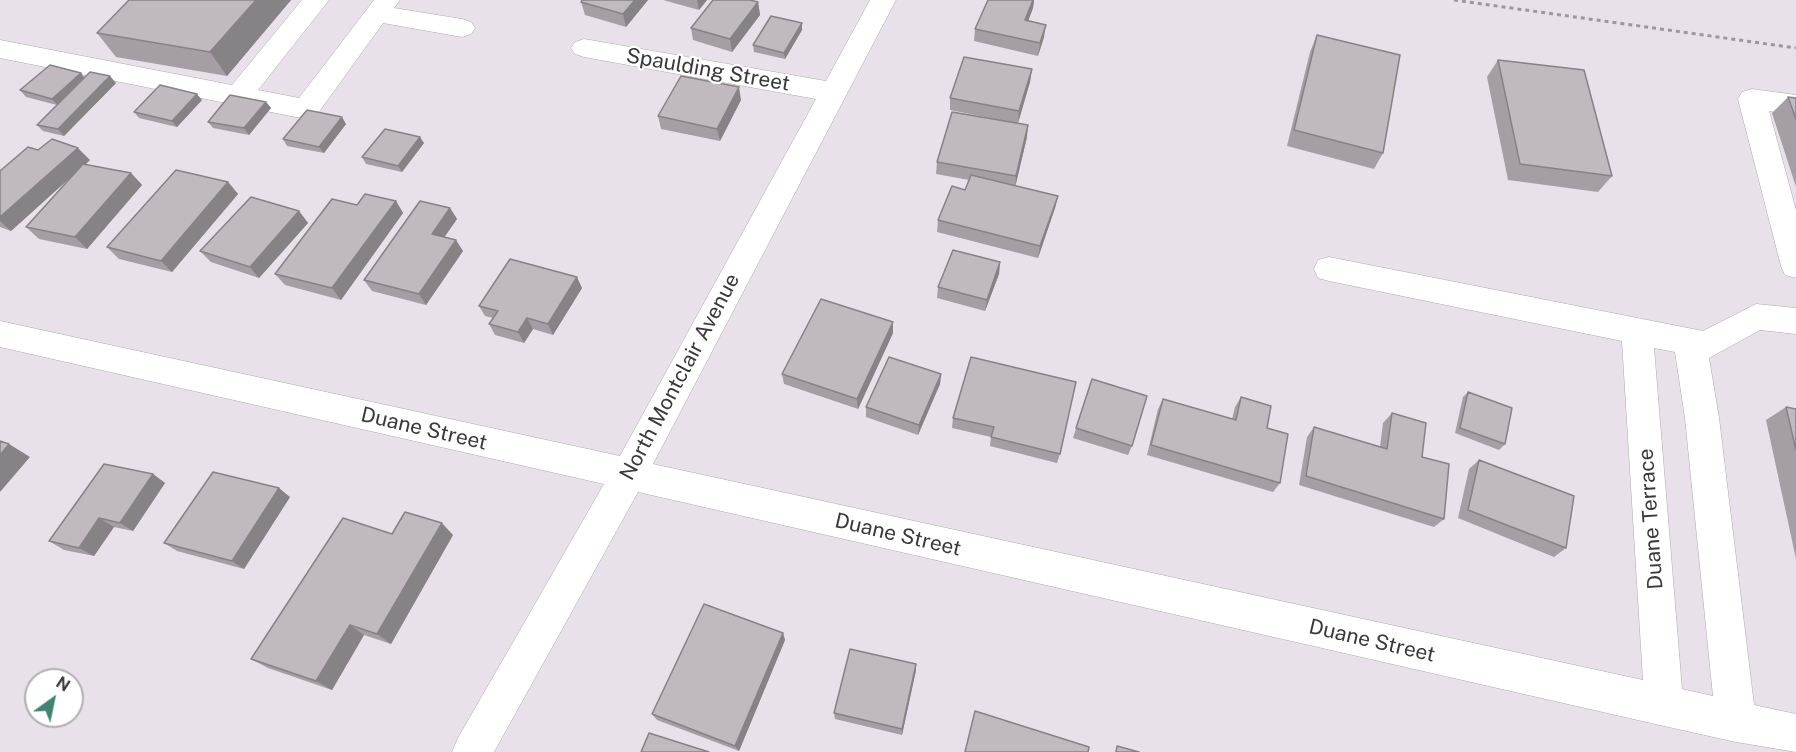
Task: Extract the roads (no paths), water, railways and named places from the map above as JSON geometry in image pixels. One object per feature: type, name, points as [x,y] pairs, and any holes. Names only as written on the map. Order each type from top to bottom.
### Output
[{"type":"street","points":[[238,96],[316,0]]},
{"type":"street","name":"North Montclair Avenue","points":[[472,752],[629,474],[883,0]]},
{"type":"street","points":[[0,49],[306,109],[382,7],[462,28]]},
{"type":"street","name":"Spaulding Street","points":[[584,48],[832,92]]},
{"type":"street","points":[[1796,105],[1752,99],[1796,266]]},
{"type":"street","points":[[1329,269],[1706,345],[1756,317],[1796,321]]},
{"type":"street","name":"Duane Terrace","points":[[1637,331],[1664,706]]},
{"type":"street","name":"Duane Street","points":[[0,334],[1796,734]]},
{"type":"street","points":[[1690,342],[1702,418],[1736,722]]}]
